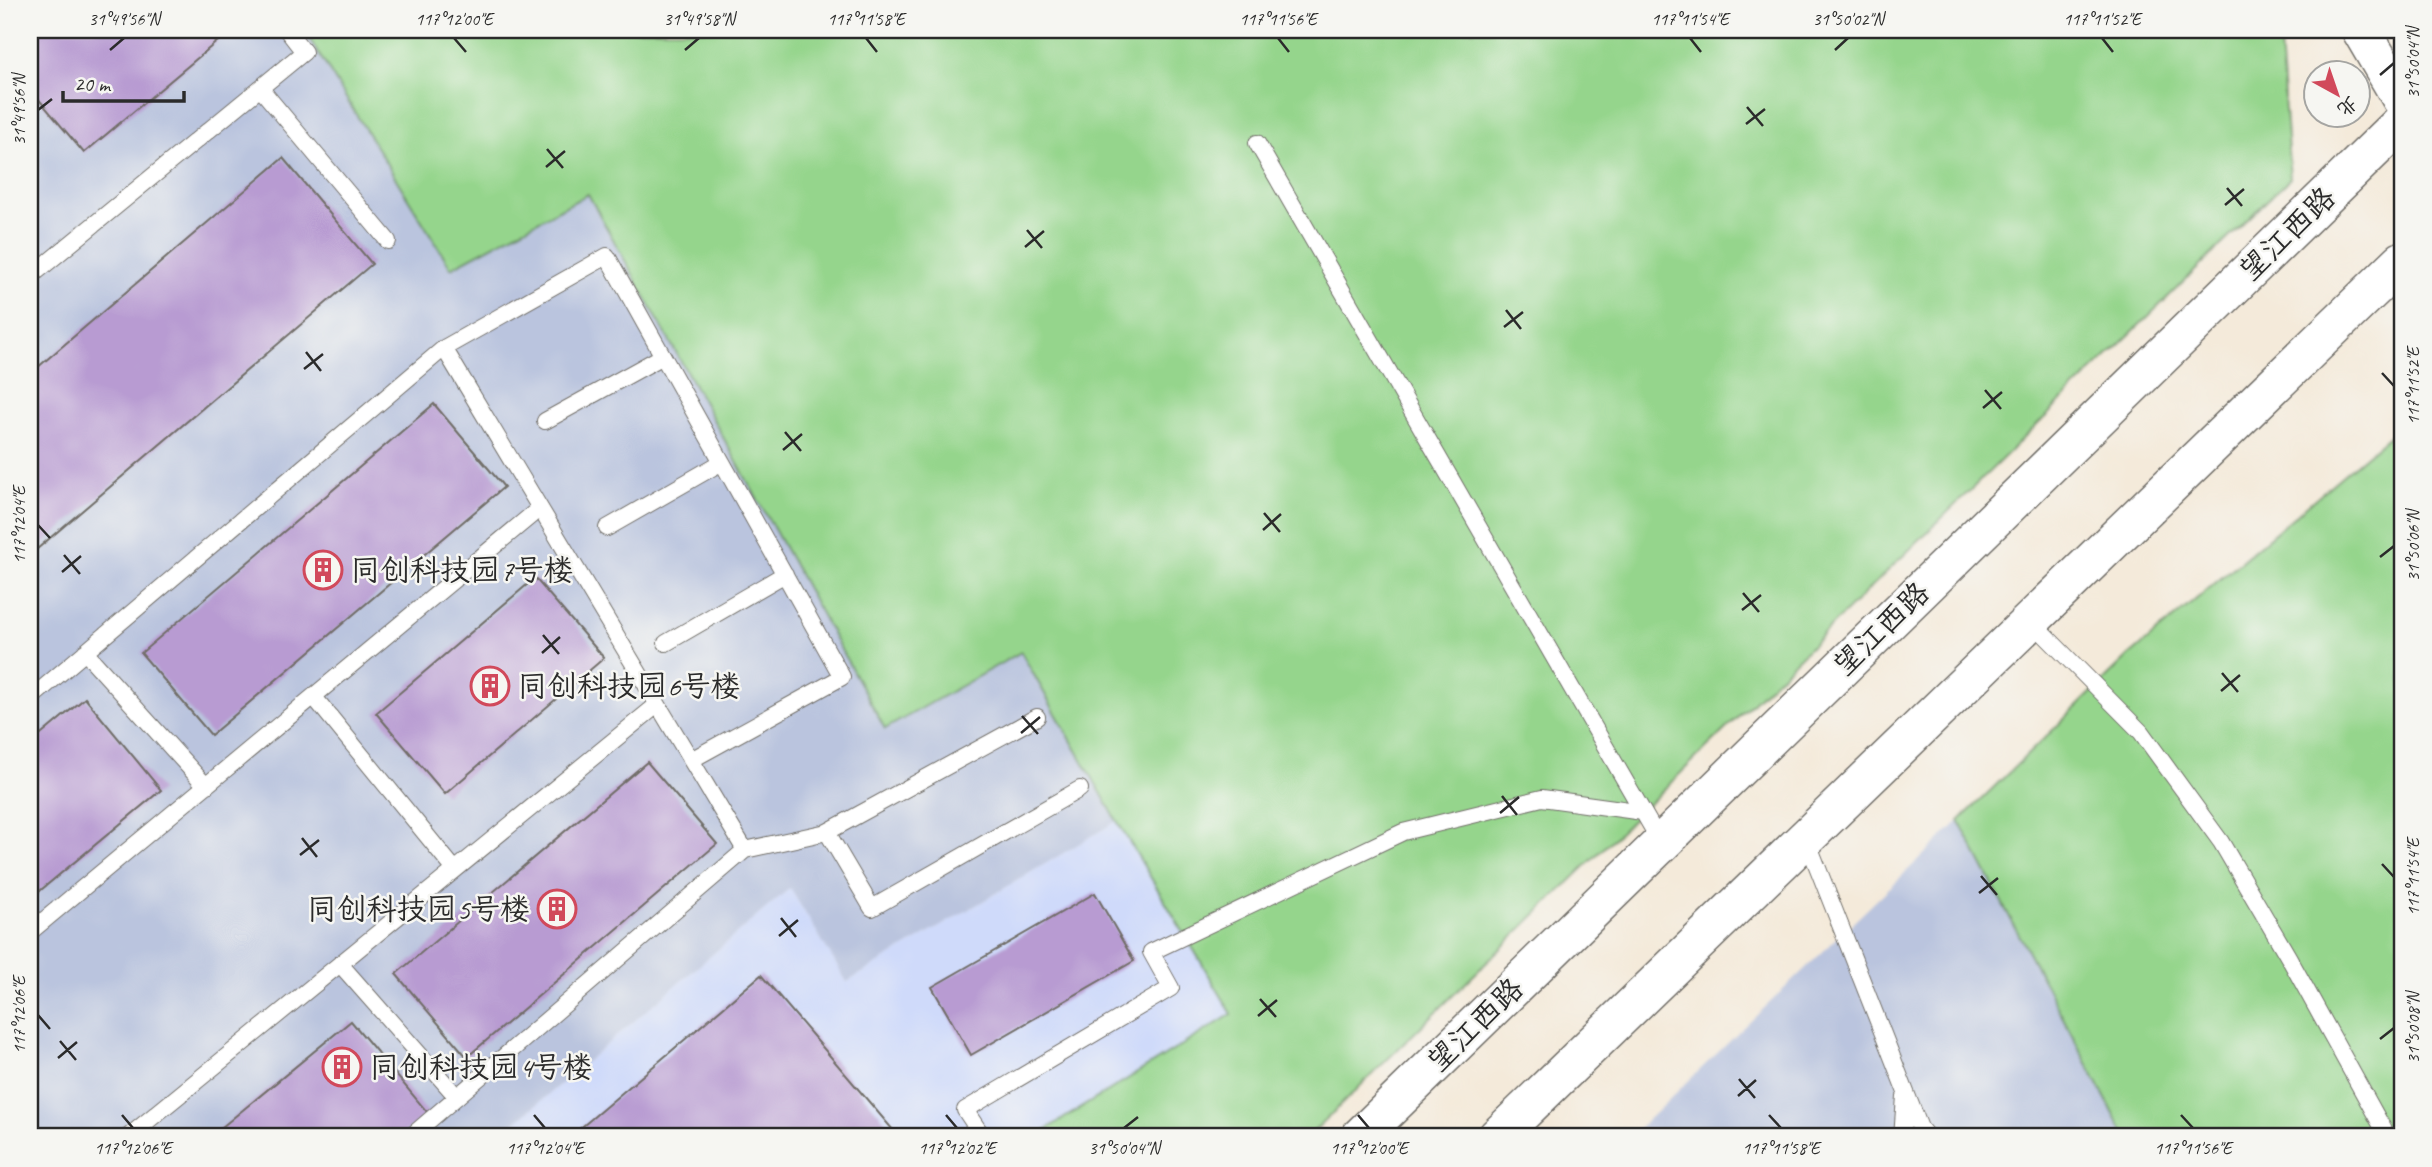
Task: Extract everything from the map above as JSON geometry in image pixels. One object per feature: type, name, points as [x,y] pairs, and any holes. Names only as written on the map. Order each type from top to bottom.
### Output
[{"type":"main road","points":[[2361,30],[2402,100]]},
{"type":"main road","name":"望江西路","points":[[1360,1137],[1652,828],[2402,122]]},
{"type":"main road","points":[[1497,1137],[2402,261]]},
{"type":"lane","points":[[30,277],[304,52],[287,30]]},
{"type":"lane","points":[[260,88],[388,241]]},
{"type":"lane","points":[[1257,143],[1652,828]]},
{"type":"lane","points":[[30,699],[444,348],[607,256],[842,677],[691,760]]},
{"type":"lane","points":[[444,348],[745,850]]},
{"type":"lane","points":[[545,421],[663,356]]},
{"type":"lane","points":[[607,528],[722,462]]},
{"type":"lane","points":[[30,932],[540,508]]},
{"type":"lane","points":[[666,643],[785,574]]},
{"type":"lane","points":[[2031,621],[2141,733],[2221,842],[2295,970],[2386,1137]]},
{"type":"lane","points":[[86,652],[206,786]]},
{"type":"lane","points":[[314,697],[455,870]]},
{"type":"lane","points":[[128,1137],[657,705]]},
{"type":"lane","points":[[410,1137],[745,850],[827,832],[1037,717]]},
{"type":"lane","points":[[827,832],[872,908],[1080,789]]},
{"type":"lane","points":[[983,1137],[965,1110],[1171,988],[1152,952],[1403,832],[1542,798],[1652,828]]},
{"type":"lane","points":[[1806,838],[1920,1128],[1927,1137]]},
{"type":"lane","points":[[340,964],[457,1097]]},
{"type":"lane","points":[[1902,1137],[1905,1090]]},
{"type":"shaded area","points":[[30,30],[304,30],[451,268],[587,194],[885,729],[1021,652],[1117,821],[847,982],[790,888],[498,1137],[30,1137]]},
{"type":"shaded area","points":[[1117,821],[1232,1014],[1034,1137],[498,1137],[790,888],[847,982]]},
{"type":"shaded area","points":[[1959,821],[2126,1137],[1630,1137]]},
{"type":"green space","points":[[304,30],[2279,30],[2290,178],[1308,1137],[1034,1137],[1232,1014],[1117,821],[1021,652],[885,729],[588,194],[451,268]]},
{"type":"green space","points":[[2402,425],[2402,1137],[2126,1137],[1959,821],[2129,656]]},
{"type":"building","points":[[30,30],[231,30],[84,153],[30,89]]},
{"type":"building","points":[[283,158],[372,264],[30,555],[30,374]]},
{"type":"building","name":"同创科技园7号楼","points":[[434,404],[504,487],[211,735],[141,653]]},
{"type":"building","name":"同创科技园6号楼","points":[[535,578],[604,658],[445,794],[376,713]]},
{"type":"building","points":[[85,698],[161,790],[30,899],[30,744]]},
{"type":"building","name":"同创科技园5号楼","points":[[647,762],[717,844],[467,1057],[396,974]]},
{"type":"building","points":[[1095,893],[1134,961],[971,1055],[932,987]]},
{"type":"building","points":[[761,975],[899,1137],[570,1137]]},
{"type":"building","name":"同创科技园4号楼","points":[[351,1021],[428,1113],[399,1137],[210,1137]]},
{"type":"place","name":"同创科技园7号楼","points":[[323,570]]},
{"type":"place","name":"同创科技园6号楼","points":[[490,686]]},
{"type":"place","name":"同创科技园5号楼","points":[[557,909]]},
{"type":"place","name":"同创科技园4号楼","points":[[342,1067]]}]
